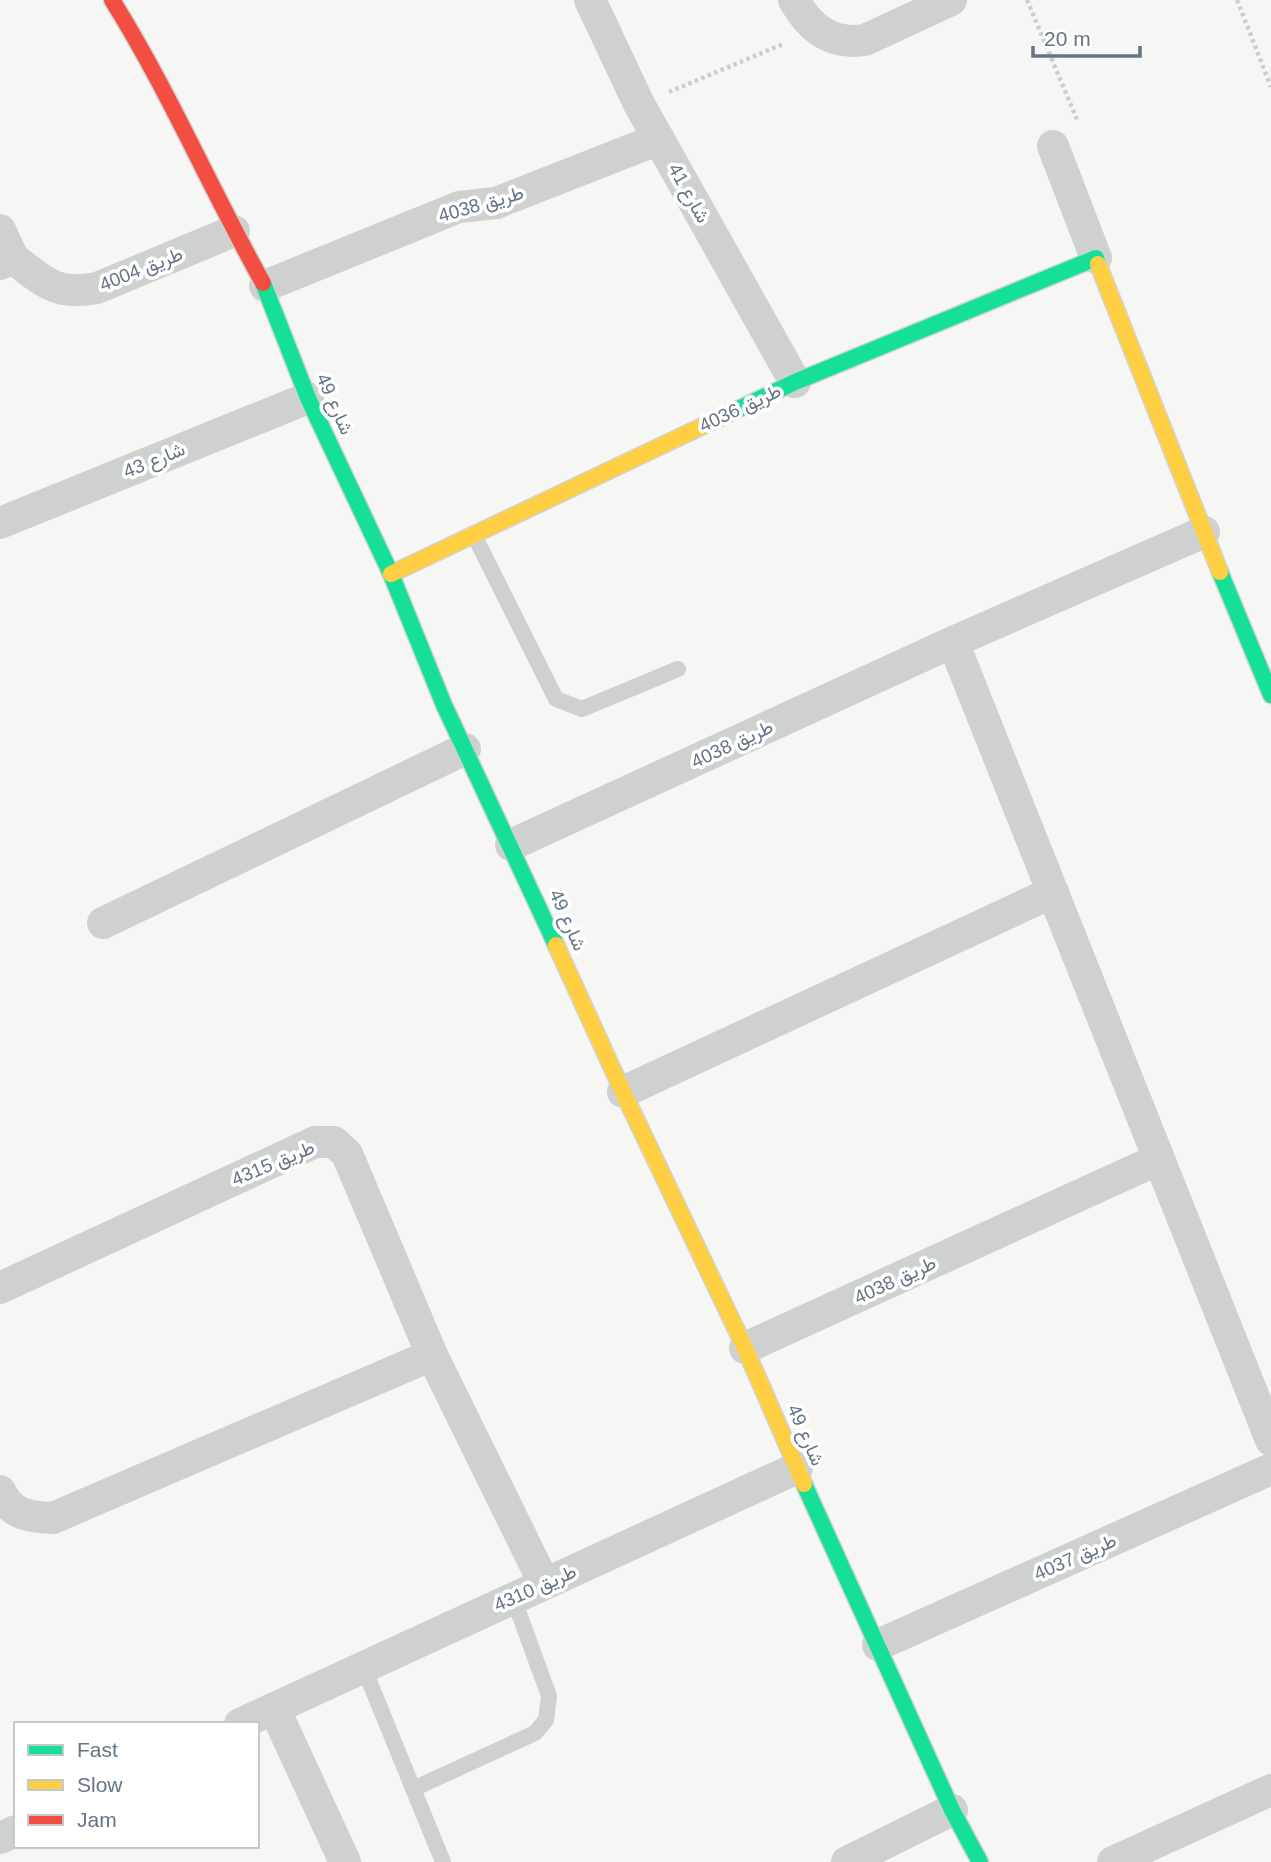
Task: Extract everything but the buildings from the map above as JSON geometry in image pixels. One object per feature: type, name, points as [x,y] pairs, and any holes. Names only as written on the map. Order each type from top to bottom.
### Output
[{"type":"street","name":"شارع 49","points":[[112,0],[141,46],[234,231],[265,286],[308,398],[391,574],[444,705],[745,1348],[952,1810],[980,1862]]},
{"type":"street","name":"شارع 41","points":[[590,0],[639,104],[795,382]]},
{"type":"street","points":[[794,0],[802,15],[817,30],[834,39],[850,42],[865,40],[951,0]]},
{"type":"street","name":"طريق 4038","points":[[265,286],[459,207],[503,201],[659,139]]},
{"type":"street","points":[[1053,146],[1204,532],[1271,695]]},
{"type":"street","name":"طريق 4004","points":[[4,251],[37,277],[63,291],[81,292],[97,288],[234,231]]},
{"type":"street","name":"طريق 4036","points":[[391,574],[795,382],[1096,258]]},
{"type":"street","name":"شارع 43","points":[[0,523],[308,398]]},
{"type":"street","name":"طريق 4038","points":[[511,845],[953,642],[1204,532]]},
{"type":"street","points":[[953,642],[1271,1440]]},
{"type":"street","points":[[103,923],[465,749]]},
{"type":"street","points":[[623,1092],[1053,892]]},
{"type":"street","name":"طريق 4315","points":[[0,1288],[314,1142],[334,1142],[347,1154],[432,1355],[544,1583]]},
{"type":"street","name":"طريق 4038","points":[[745,1348],[1159,1159]]},
{"type":"street","points":[[0,1491],[6,1503],[29,1517],[53,1518],[432,1355]]},
{"type":"street","name":"طريق 4310","points":[[244,1722],[797,1468]]},
{"type":"street","name":"طريق 4037","points":[[878,1645],[1271,1469]]},
{"type":"street","points":[[274,1708],[345,1862]]},
{"type":"street","points":[[1113,1862],[1271,1790]]},
{"type":"street","points":[[847,1862],[952,1810]]},
{"type":"lane","points":[[474,535],[556,699],[583,709],[678,669]]},
{"type":"lane","points":[[413,1789],[534,1733],[546,1720],[549,1696],[513,1597]]},
{"type":"lane","points":[[363,1666],[443,1862]]},
{"type":"path","points":[[1027,0],[1081,130],[1053,146]]},
{"type":"path","points":[[1237,0],[1271,87]]},
{"type":"path","points":[[639,104],[817,30]]},
{"type":"traffic: fast","points":[[705,425],[795,382],[1096,258],[1098,264]]},
{"type":"traffic: fast","points":[[263,283],[308,398],[391,574],[444,705],[556,945]]},
{"type":"traffic: fast","points":[[1220,572],[1271,695]]},
{"type":"traffic: fast","points":[[804,1484],[952,1810],[980,1862]]},
{"type":"traffic: slow","points":[[1098,264],[1220,572]]},
{"type":"traffic: slow","points":[[391,574],[705,425]]},
{"type":"traffic: slow","points":[[556,945],[745,1348],[804,1484]]},
{"type":"traffic: jam","points":[[112,0],[171,105],[263,283]]}]
